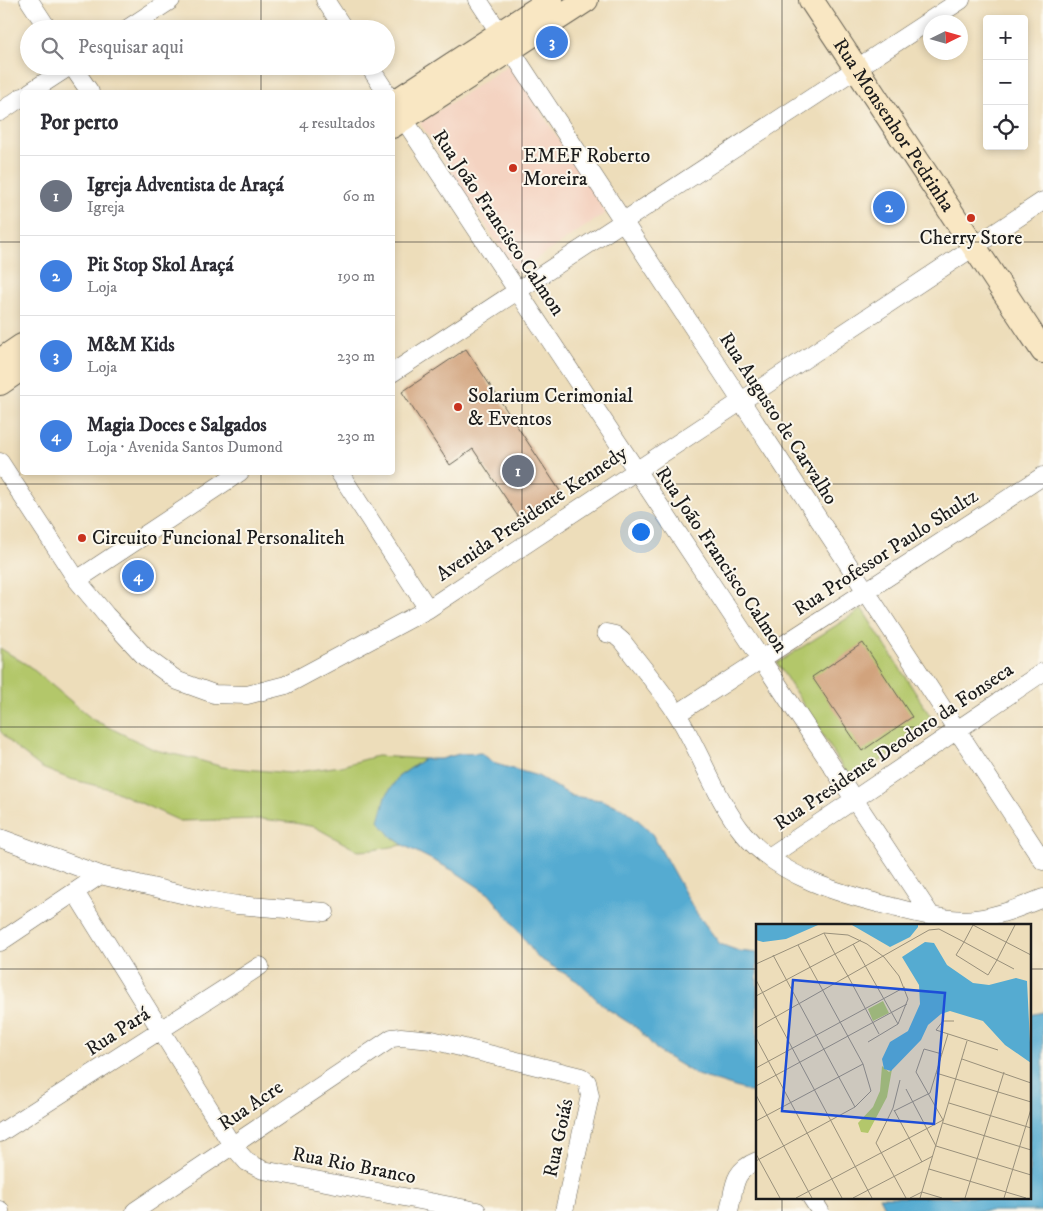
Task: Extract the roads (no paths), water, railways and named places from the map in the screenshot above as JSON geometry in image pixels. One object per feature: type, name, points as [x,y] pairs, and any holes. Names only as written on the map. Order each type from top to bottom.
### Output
[{"type":"main road","points":[[505,42],[551,0]]},
{"type":"main road","points":[[395,107],[505,42],[586,0]]},
{"type":"main road","name":"Rua Monsenhor Pedrinha","points":[[811,0],[1043,352]]},
{"type":"main road","points":[[0,361],[20,347]]},
{"type":"main road","points":[[0,383],[20,369]]},
{"type":"street","points":[[29,0],[42,20]]},
{"type":"street","points":[[141,20],[172,0]]},
{"type":"street","points":[[325,0],[338,20]]},
{"type":"street","name":"Rua Augusto de Carvalho","points":[[478,0],[1043,861]]},
{"type":"street","points":[[395,371],[961,0]]},
{"type":"street","points":[[33,90],[57,75]]},
{"type":"street","points":[[78,75],[89,90]]},
{"type":"street","name":"Rua João Francisco Calmon","points":[[374,75],[383,90]]},
{"type":"street","points":[[0,112],[20,98]]},
{"type":"street","name":"Rua João Francisco Calmon","points":[[395,111],[518,291],[932,917]]},
{"type":"street","name":"Avenida Presidente Kennedy","points":[[0,462],[77,580],[145,657],[178,681],[214,694],[247,695],[286,685],[428,608],[1043,201]]},
{"type":"street","points":[[77,580],[235,475]]},
{"type":"street","points":[[341,475],[428,608]]},
{"type":"street","name":"Rua Professor Paulo Shultz","points":[[677,714],[1043,476]]},
{"type":"street","points":[[606,633],[615,635],[622,642],[677,714],[723,800],[744,833],[769,857],[801,877],[842,894],[932,917],[973,920],[1008,912],[1043,898]]},
{"type":"street","name":"Rua Presidente Deodoro da Fonseca","points":[[769,857],[1043,672]]},
{"type":"street","points":[[0,838],[100,875],[237,905],[325,912]]},
{"type":"street","points":[[0,942],[100,875]]},
{"type":"street","name":"Rua Rio Branco","points":[[75,892],[232,1145],[247,1162],[263,1170],[404,1204],[477,1211]]},
{"type":"street","name":"Rua Pará","points":[[0,1133],[260,966]]},
{"type":"street","name":"Rua Acre","points":[[136,1211],[392,1038],[432,1040],[581,1077]]},
{"type":"street","name":"Rua Goiás","points":[[564,1211],[590,1096],[587,1082],[581,1077]]},
{"type":"street","points":[[729,1211],[738,1174],[746,1165],[756,1161]]},
{"type":"street","points":[[812,1198],[820,1211]]},
{"type":"water","points":[[481,753],[496,764],[538,776],[572,796],[601,800],[622,808],[651,832],[695,911],[720,944],[739,951],[756,953],[756,1094],[697,1075],[659,1052],[637,1028],[606,1008],[577,981],[537,957],[489,894],[454,871],[403,845],[392,837],[379,821],[386,796],[398,777],[424,759],[441,759],[459,754]]},
{"type":"water","points":[[1043,1012],[1043,1211],[886,1211],[880,1198],[1030,1198],[1030,1015]]},
{"type":"place","name":"M&M Kids","points":[[552,42]]},
{"type":"place","name":"EMEF Roberto Moreira","points":[[513,168]]},
{"type":"place","name":"Pit Stop Skol Araçá","points":[[889,207]]},
{"type":"place","name":"Cherry Store","points":[[971,218]]},
{"type":"place","name":"Solarium Cerimonial & Eventos","points":[[458,407]]},
{"type":"place","name":"Igreja Adventista de Araçá","points":[[518,471]]},
{"type":"place","name":"Circuito Funcional Personaliteh","points":[[82,538]]},
{"type":"place","name":"Magia Doces e Salgados","points":[[138,576]]}]
